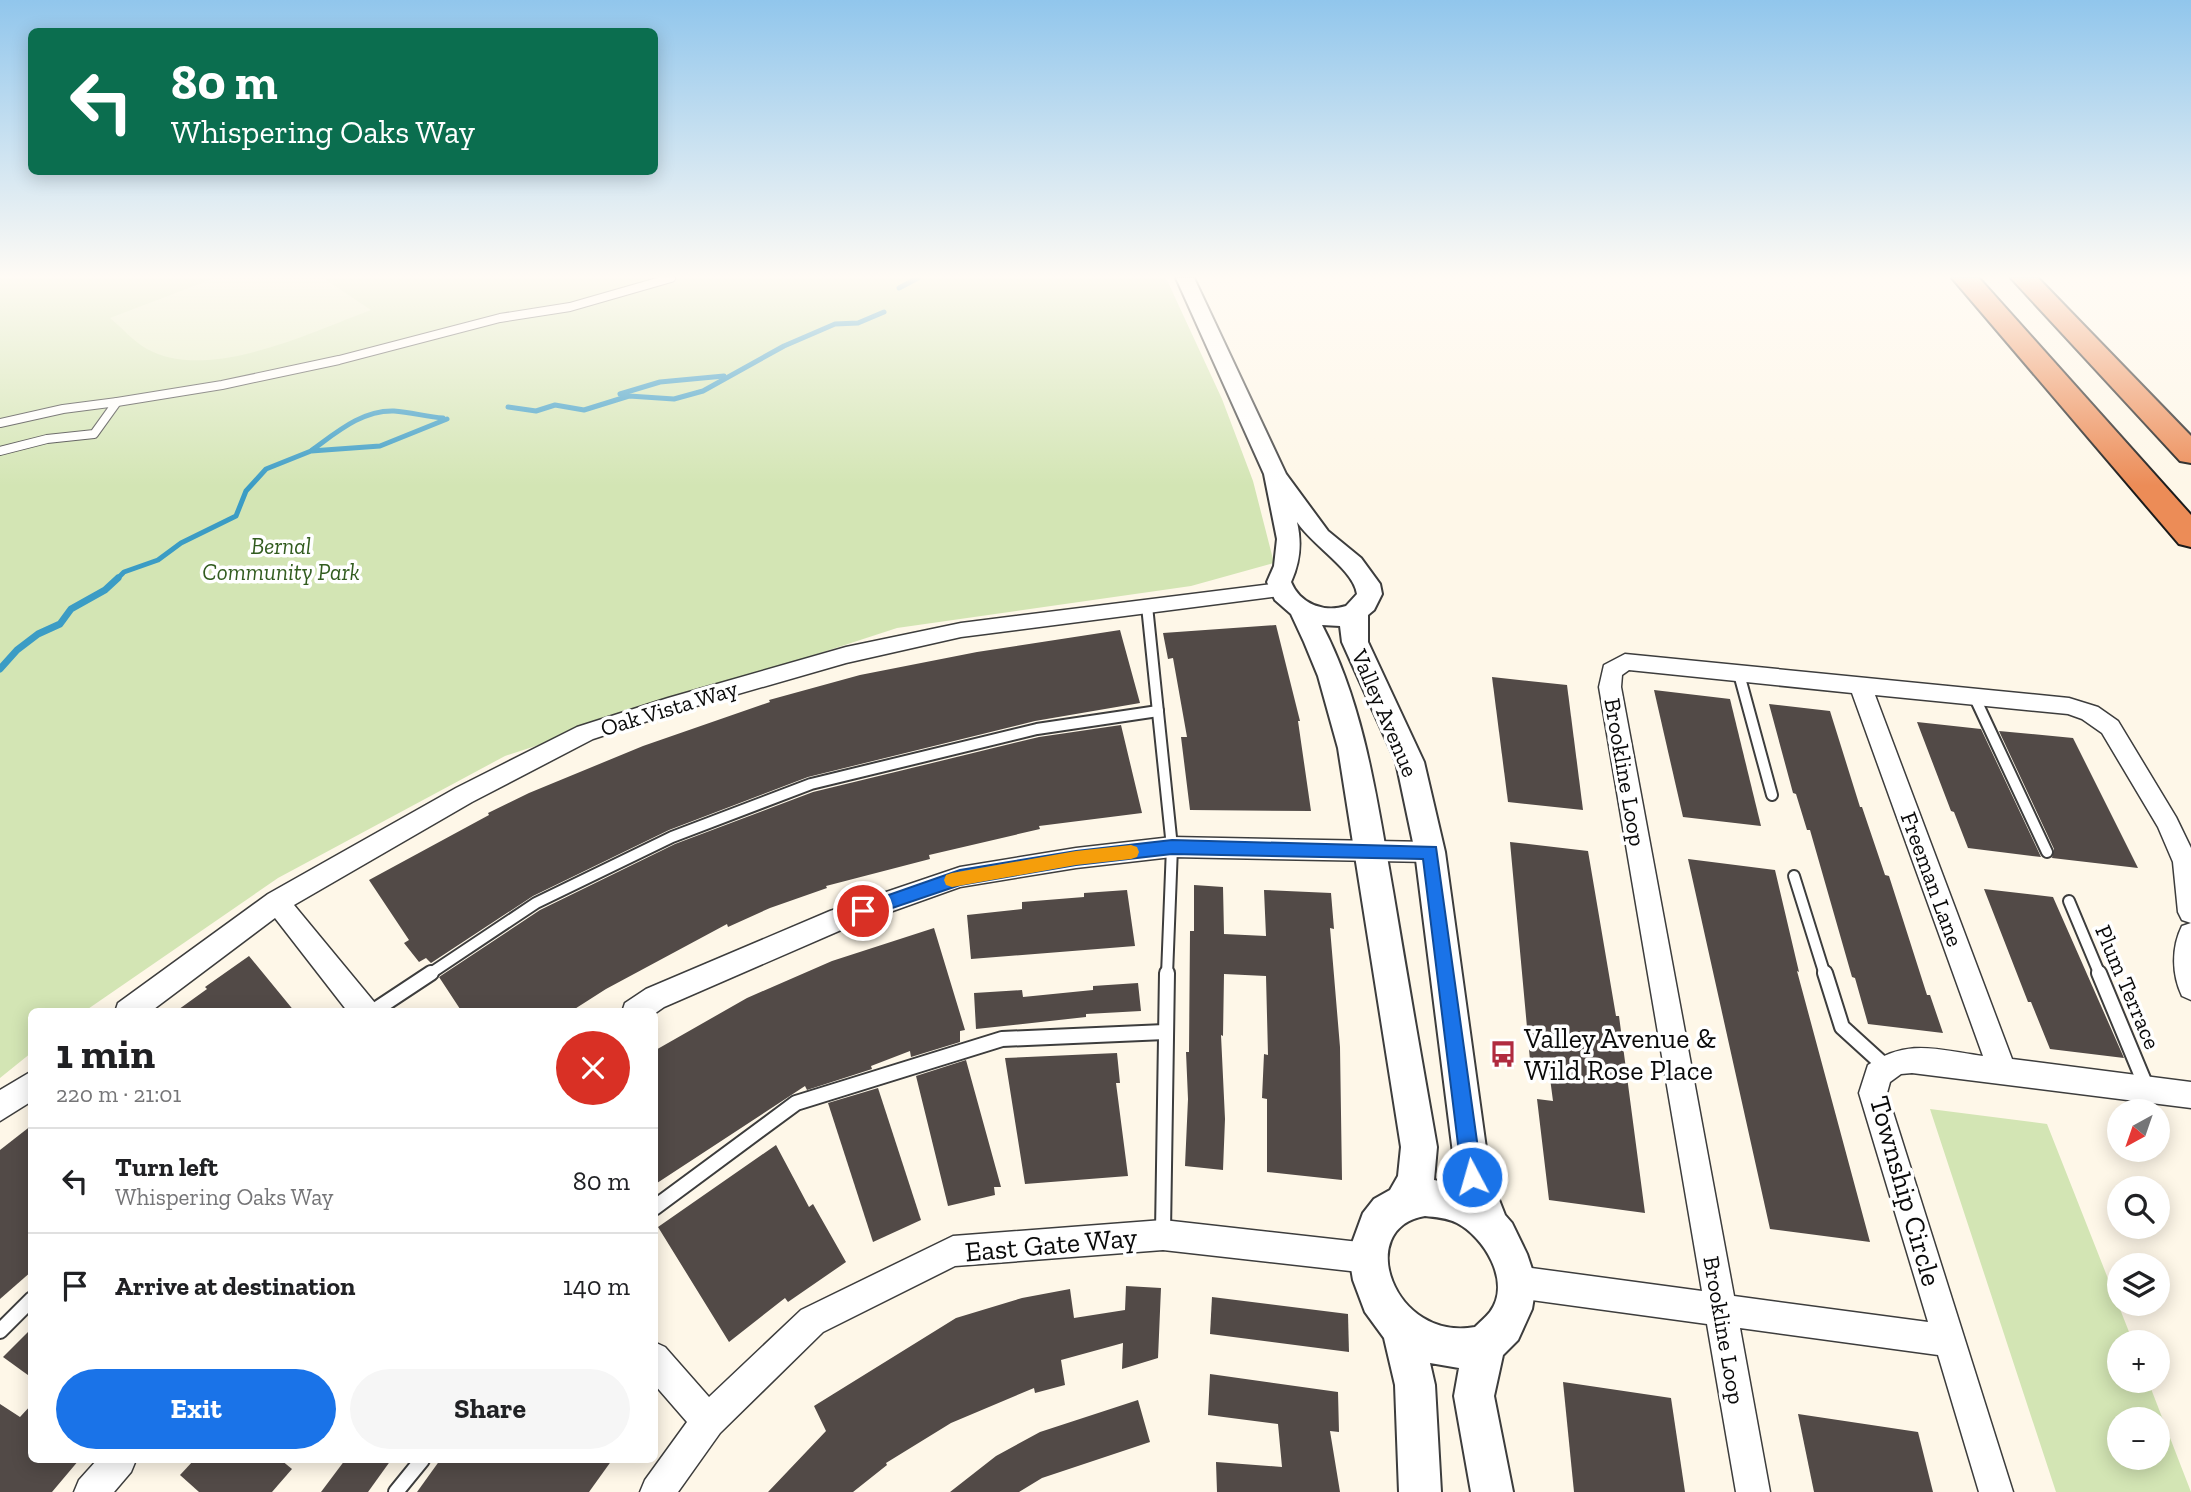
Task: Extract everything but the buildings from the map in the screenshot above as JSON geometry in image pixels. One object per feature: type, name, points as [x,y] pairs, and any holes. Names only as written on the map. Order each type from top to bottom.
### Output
[{"type":"highway","points":[[2026,348],[2191,536]]},
{"type":"highway","points":[[2090,348],[2191,454]]},
{"type":"street","name":"Valley Avenue","points":[[1217,348],[1275,474],[1317,535],[1361,570],[1368,580],[1370,592],[1366,603],[1356,611],[1353,626],[1355,642],[1410,762],[1430,852],[1472,1177],[1491,1227]]},
{"type":"street","name":"Valley Avenue","points":[[1275,474],[1289,539],[1289,589],[1317,636],[1356,763],[1419,1147],[1416,1182],[1404,1202]]},
{"type":"street","points":[[1348,562],[1332,556],[1314,555],[1298,559],[1289,589],[1319,616],[1339,616],[1356,611]]},
{"type":"street","name":"Oak Vista Way","points":[[133,1008],[277,902],[464,795],[585,733],[668,706],[846,655],[961,630],[1289,589]]},
{"type":"street","name":"Brookline Loop","points":[[1753,1492],[1610,687],[1612,671],[1625,663],[1974,696],[2068,706],[2090,712],[2110,727],[2168,824],[2185,862],[2191,912]]},
{"type":"street","name":"Freeman Lane","points":[[1861,686],[2003,1072]]},
{"type":"street","points":[[641,1008],[655,998],[839,919],[960,877],[1076,858],[1172,847],[1430,852]]},
{"type":"street","points":[[277,902],[362,1008]]},
{"type":"street","points":[[2191,934],[2186,975],[2191,988]]},
{"type":"street","name":"Township Circle","points":[[1996,1492],[1873,1093],[1878,1074],[1896,1062],[1912,1060],[2191,1095]]},
{"type":"street","points":[[0,1107],[28,1087]]},
{"type":"street","points":[[1425,1198],[1448,1200],[1471,1210],[1491,1227],[1508,1252],[1517,1282],[1514,1306],[1504,1327],[1487,1342],[1460,1350],[1429,1345],[1401,1328],[1383,1307],[1372,1282],[1368,1258],[1373,1234],[1385,1215],[1404,1202],[1425,1198]]},
{"type":"street","name":"East Gate Way","points":[[657,1492],[708,1422],[811,1321],[953,1251],[1163,1235],[1368,1258]]},
{"type":"street","points":[[1517,1282],[1950,1341]]},
{"type":"street","points":[[1401,1328],[1415,1385],[1420,1492]]},
{"type":"street","points":[[1487,1342],[1477,1374],[1474,1396],[1492,1492]]},
{"type":"street","points":[[658,1363],[708,1422]]},
{"type":"street","points":[[91,1492],[116,1463]]},
{"type":"lane","points":[[0,423],[63,409],[222,385],[386,348]]},
{"type":"lane","points":[[0,451],[47,439],[94,434],[117,402]]},
{"type":"lane","points":[[1147,606],[1172,847],[1165,1032],[1163,1235]]},
{"type":"lane","points":[[1740,674],[1772,795]]},
{"type":"lane","points":[[1974,696],[2047,852]]},
{"type":"lane","points":[[378,1008],[536,903],[685,832],[811,784],[1037,729],[1158,711]]},
{"type":"lane","points":[[1794,876],[1842,1027],[1886,1068]]},
{"type":"lane","name":"Plum Terrace","points":[[2069,901],[2147,1089]]},
{"type":"lane","points":[[658,1205],[796,1103],[1002,1039],[1165,1032]]},
{"type":"lane","points":[[0,1331],[28,1303]]},
{"type":"lane","points":[[396,1492],[420,1463]]},
{"type":"green space","name":"Bernal Community Park","points":[[0,348],[1198,348],[1222,399],[1253,481],[1274,563],[1191,586],[897,628],[505,756],[278,878],[89,1008],[28,1008],[28,1055],[0,1078]]},
{"type":"green space","points":[[145,348],[268,348],[229,357],[200,360],[172,358]]},
{"type":"green space","points":[[1930,1109],[2047,1124],[2107,1276],[2107,1316],[2123,1316],[2128,1330],[2107,1330],[2107,1393],[2153,1393],[2158,1407],[2107,1407],[2107,1470],[2170,1470],[2170,1438],[2191,1492],[2056,1492]]},
{"type":"waterway","points":[[508,407],[536,411],[555,405],[584,410],[629,396],[674,399],[703,391],[781,348]]},
{"type":"waterway","points":[[620,394],[660,382],[724,376]]},
{"type":"waterway","points":[[312,450],[340,429],[371,414],[394,411],[443,418]]},
{"type":"waterway","points":[[118,578],[124,572],[158,560],[181,543],[236,516],[246,491],[266,469],[311,451],[380,446],[447,419]]},
{"type":"waterway","points":[[0,669],[17,650],[38,634],[60,624],[71,609],[105,590],[118,578]]},
{"type":"slow traffic","points":[[952,880],[1076,858],[1131,852]]},
{"type":"place","name":"Valley Avenue & Wild Rose Place","points":[[1503,1054]]},
{"type":"route","points":[[863,911],[960,877],[1076,858],[1172,847],[1430,852],[1451,998],[1472,1177]]}]
